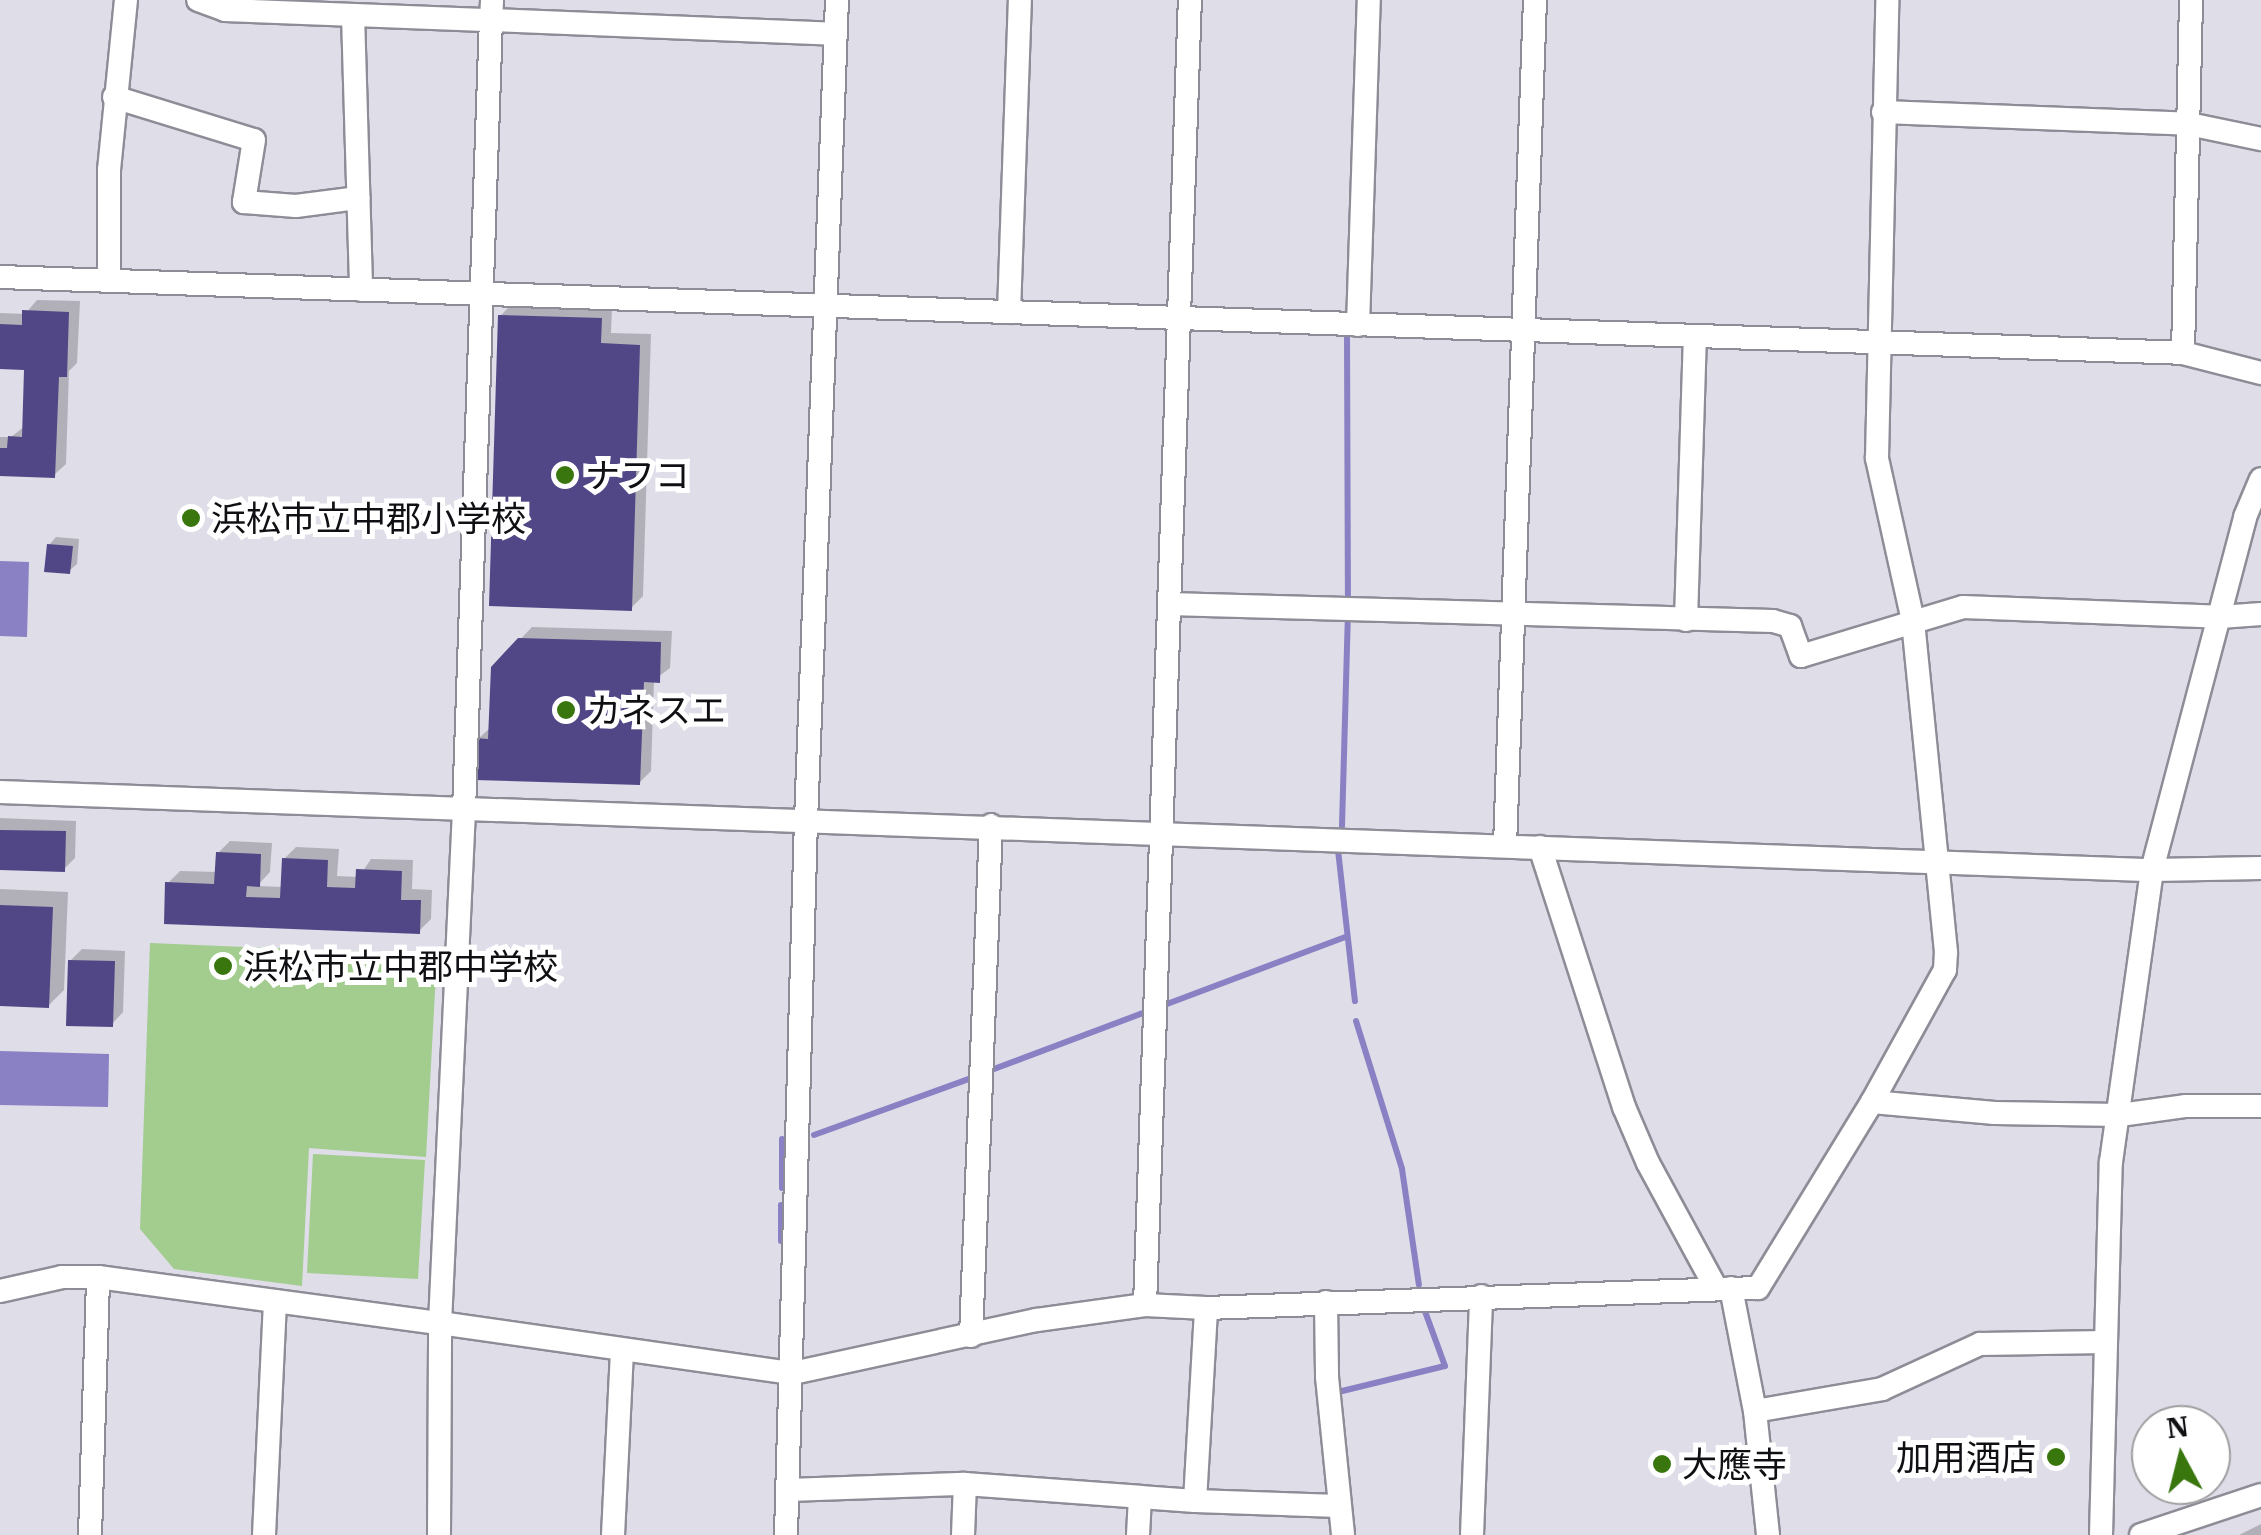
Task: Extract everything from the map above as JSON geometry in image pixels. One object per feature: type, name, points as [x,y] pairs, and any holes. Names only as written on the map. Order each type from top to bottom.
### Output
[{"type":"street","points":[[108,280],[114,97],[126,0]]},
{"type":"street","points":[[198,0],[225,10],[352,15],[492,10],[835,34]]},
{"type":"street","points":[[786,1535],[806,821],[837,0]]},
{"type":"street","points":[[1009,312],[1020,0]]},
{"type":"street","points":[[1145,1304],[1146,1159],[1163,832],[1190,0]]},
{"type":"street","points":[[1358,325],[1369,0]]},
{"type":"street","points":[[1505,846],[1535,0]]},
{"type":"street","points":[[0,1291],[62,1278],[98,1277],[792,1373],[1037,1320],[1145,1304],[1206,1308],[1758,1288],[1872,1102],[1945,970],[1913,621],[1877,458],[1888,0]]},
{"type":"street","points":[[2184,353],[2191,0]]},
{"type":"street","points":[[439,1535],[440,1323],[464,810],[492,10]]},
{"type":"street","points":[[352,15],[361,290]]},
{"type":"street","points":[[114,97],[254,140],[244,202],[296,206],[358,198]]},
{"type":"street","points":[[1883,112],[2190,124],[2261,138]]},
{"type":"street","points":[[0,277],[2184,353],[2261,373]]},
{"type":"street","points":[[1686,620],[1695,338]]},
{"type":"street","points":[[2101,1535],[2106,1232],[2152,870],[2245,517],[2261,479]]},
{"type":"street","points":[[1168,604],[1774,621],[1790,626],[1801,656],[1963,606],[2220,618],[2261,614]]},
{"type":"street","points":[[0,792],[2152,870],[2261,868]]},
{"type":"street","points":[[971,1336],[991,825]]},
{"type":"street","points":[[1540,847],[1624,1107],[1648,1163],[1724,1288],[1755,1411],[1768,1535]]},
{"type":"street","points":[[1872,1102],[1927,1110],[2120,1115],[2186,1106],[2261,1106]]},
{"type":"street","points":[[90,1535],[98,1277]]},
{"type":"street","points":[[1472,1535],[1481,1296]]},
{"type":"street","points":[[264,1535],[275,1301]]},
{"type":"street","points":[[1326,1302],[1327,1377],[1343,1535]]},
{"type":"street","points":[[1195,1501],[1206,1308]]},
{"type":"street","points":[[1755,1411],[1882,1388],[1980,1344],[2106,1342]]},
{"type":"street","points":[[613,1535],[622,1350]]},
{"type":"street","points":[[789,1490],[965,1484],[1140,1498],[1339,1506]]},
{"type":"street","points":[[963,1535],[965,1484]]},
{"type":"street","points":[[2154,1533],[2261,1495]]},
{"type":"street","points":[[1138,1535],[1140,1498]]},
{"type":"green space","points":[[150,943],[437,955],[426,1157],[309,1148],[302,1286],[174,1269],[140,1229]]},
{"type":"green space","points":[[313,1154],[425,1160],[418,1279],[307,1273]]},
{"type":"shaded area","points":[[0,561],[29,562],[27,637],[0,636]]},
{"type":"shaded area","points":[[0,1051],[109,1054],[108,1107],[0,1105]]},
{"type":"building","points":[[22,310],[69,312],[67,377],[59,377],[55,478],[0,476],[0,448],[7,448],[8,436],[22,437],[24,370],[0,369],[0,324],[22,325]]},
{"type":"building","name":"ナフコ","points":[[498,315],[602,318],[601,343],[640,345],[632,611],[489,606]]},
{"type":"building","points":[[47,544],[73,546],[70,574],[44,572]]},
{"type":"building","name":"カネスエ","points":[[518,638],[661,642],[660,683],[644,682],[640,785],[475,780],[476,738],[488,739],[491,667]]},
{"type":"building","points":[[0,830],[66,831],[65,872],[0,870]]},
{"type":"building","points":[[216,852],[261,854],[260,887],[247,886],[246,897],[280,898],[282,858],[328,860],[327,887],[355,888],[356,869],[402,871],[401,900],[421,900],[420,934],[164,924],[165,882],[214,884]]},
{"type":"building","points":[[0,905],[53,907],[49,1008],[0,1006]]},
{"type":"building","points":[[68,960],[115,961],[113,1027],[66,1026]]},
{"type":"waterway","points":[[1347,334],[1348,602]]},
{"type":"waterway","points":[[1342,826],[1348,615]]},
{"type":"waterway","points":[[1338,850],[1355,1001]]},
{"type":"waterway","points":[[1159,1007],[1345,937]]},
{"type":"waterway","points":[[986,1072],[1148,1011]]},
{"type":"waterway","points":[[1356,1021],[1402,1169],[1419,1285]]},
{"type":"waterway","points":[[814,1135],[974,1077]]},
{"type":"waterway","points":[[782,1139],[782,1188]]},
{"type":"waterway","points":[[781,1205],[781,1241]]},
{"type":"waterway","points":[[1334,1393],[1445,1366],[1423,1306]]},
{"type":"place","name":"ナフコ","points":[[565,475]]},
{"type":"place","name":"浜松市立中郡小学校","points":[[191,518]]},
{"type":"place","name":"カネスエ","points":[[566,710]]},
{"type":"place","name":"浜松市立中郡中学校","points":[[223,966]]},
{"type":"place","name":"加用酒店","points":[[2056,1457]]},
{"type":"place","name":"大應寺","points":[[1662,1464]]}]
